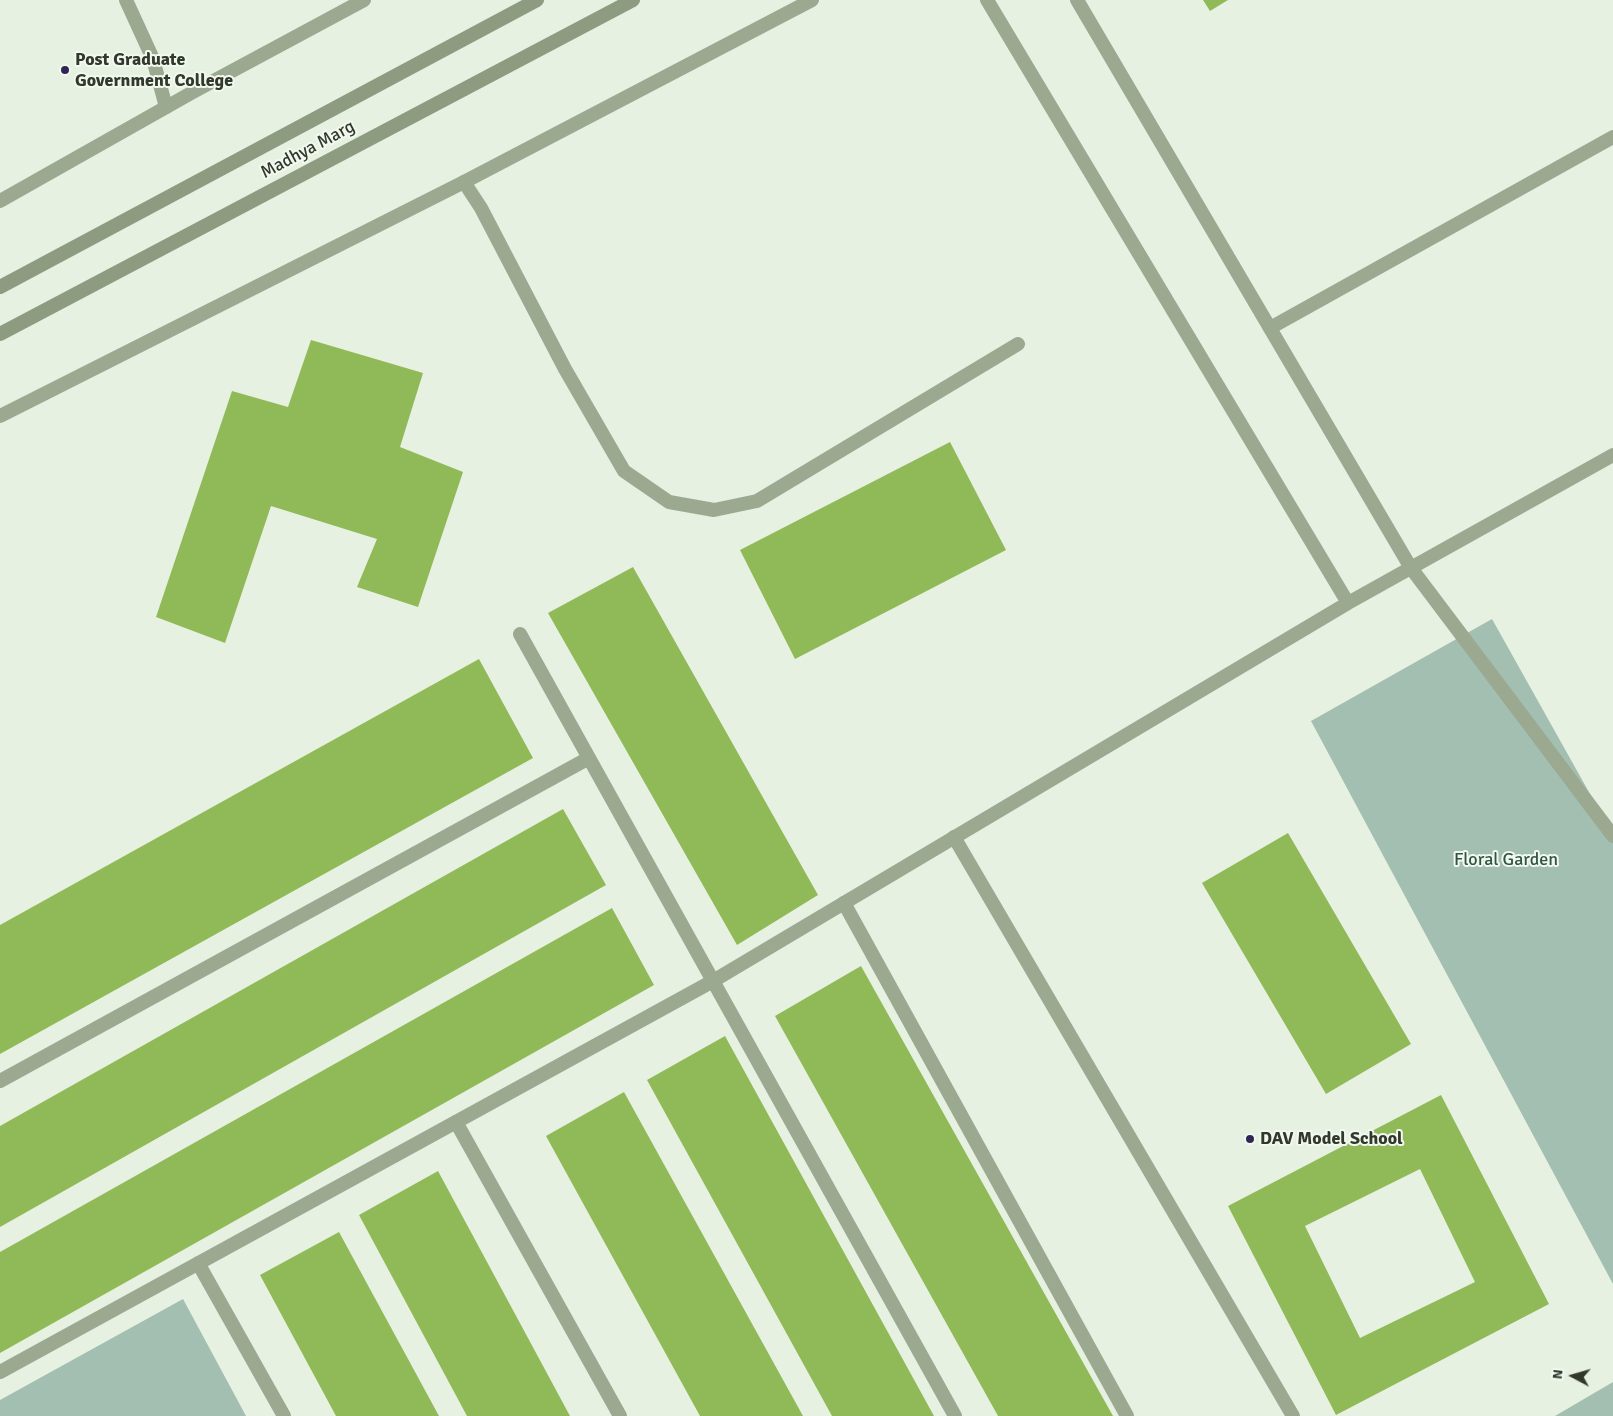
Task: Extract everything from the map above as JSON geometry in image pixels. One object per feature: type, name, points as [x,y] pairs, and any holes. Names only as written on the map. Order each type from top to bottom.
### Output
[{"type":"main road","name":"Madhya Marg","points":[[0,287],[538,0]]},
{"type":"main road","name":"Madhya Marg","points":[[0,334],[633,0]]},
{"type":"street","points":[[126,0],[152,60],[166,107]]},
{"type":"street","points":[[0,200],[166,107],[364,0]]},
{"type":"street","points":[[0,416],[464,182],[812,0]]},
{"type":"street","points":[[987,0],[1348,603]]},
{"type":"street","points":[[1077,0],[1411,568],[1613,836]]},
{"type":"street","points":[[1270,328],[1613,137]]},
{"type":"street","points":[[464,182],[480,208],[565,369],[624,471],[669,502],[714,510],[756,501],[1018,344]]},
{"type":"street","points":[[0,1372],[713,981],[1348,603],[1613,455]]},
{"type":"street","points":[[520,634],[955,1416]]},
{"type":"street","points":[[0,1081],[589,758]]},
{"type":"street","points":[[954,837],[1293,1416]]},
{"type":"street","points":[[844,903],[1127,1416]]},
{"type":"street","points":[[456,1122],[620,1416]]},
{"type":"street","points":[[198,1263],[284,1416]]},
{"type":"green space","name":"Floral Garden","points":[[1492,619],[1613,835],[1613,1284],[1311,721]]},
{"type":"green space","points":[[183,1299],[246,1416],[0,1416],[0,1400]]},
{"type":"green space","points":[[1613,1382],[1613,1416],[1555,1416]]},
{"type":"building","points":[[1203,0],[1228,0],[1210,11]]},
{"type":"building","points":[[311,340],[423,373],[400,447],[463,472],[418,607],[357,587],[377,539],[271,506],[225,643],[156,617],[232,391],[288,407]]},
{"type":"building","points":[[950,442],[1006,550],[795,659],[740,550]]},
{"type":"building","points":[[633,567],[818,895],[737,945],[548,613]]},
{"type":"building","points":[[479,659],[533,758],[0,1054],[0,925]]},
{"type":"building","points":[[563,809],[606,885],[0,1227],[0,1126]]},
{"type":"building","points":[[1288,833],[1411,1044],[1326,1094],[1202,883]]},
{"type":"building","points":[[612,908],[654,985],[0,1353],[0,1252]]},
{"type":"building","points":[[861,966],[1113,1416],[998,1416],[775,1016]]},
{"type":"building","points":[[725,1036],[934,1416],[832,1416],[647,1080]]},
{"type":"building","points":[[624,1092],[803,1416],[700,1416],[546,1136]]},
{"type":"building","points":[[1441,1095],[1549,1304],[1336,1415],[1228,1206]],"holes":[[[1420,1169],[1475,1282],[1360,1338],[1305,1226]]]},
{"type":"building","points":[[438,1171],[570,1416],[467,1416],[359,1215]]},
{"type":"building","points":[[339,1232],[439,1416],[336,1416],[260,1275]]},
{"type":"place","name":"Post Graduate Government College","points":[[65,70]]},
{"type":"place","name":"DAV Model School","points":[[1250,1139]]}]
